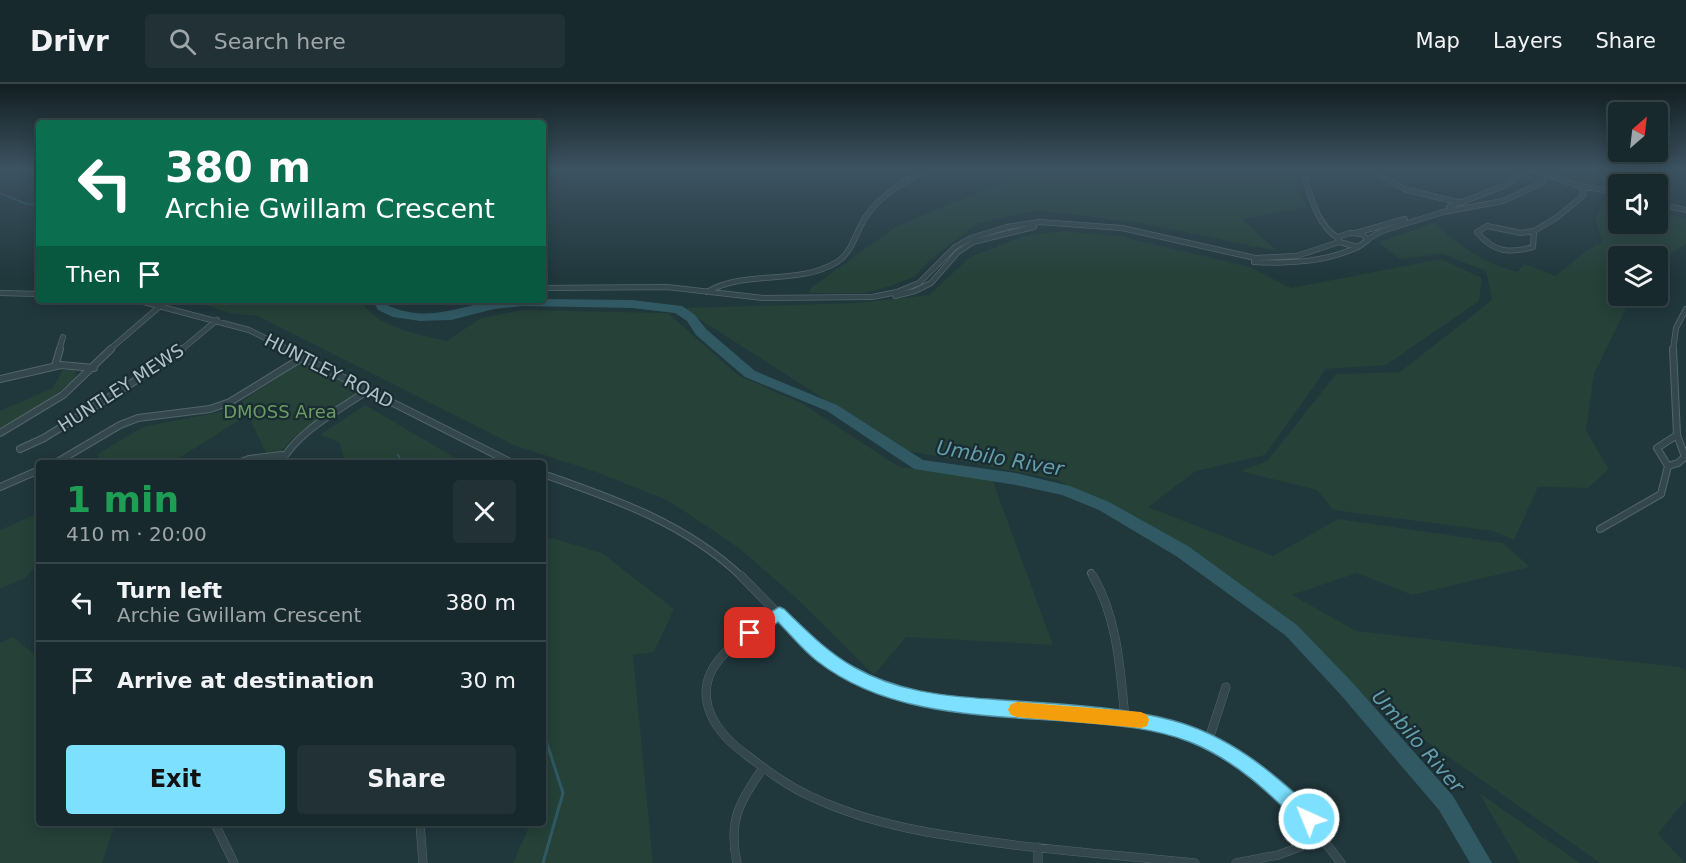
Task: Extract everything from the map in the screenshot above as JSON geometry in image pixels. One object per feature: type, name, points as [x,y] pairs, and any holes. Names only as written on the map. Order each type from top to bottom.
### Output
[{"type":"street","points":[[706,293],[724,284],[814,270],[836,262],[844,256],[867,214],[877,204]]},
{"type":"street","points":[[1314,204],[1330,234],[1346,246],[1358,247]]},
{"type":"street","points":[[1325,227],[1336,232],[1356,233],[1460,204]]},
{"type":"street","points":[[1462,204],[1470,208]]},
{"type":"street","points":[[1187,245],[1238,259],[1276,263],[1317,260],[1344,254],[1366,244],[1368,239],[1388,229],[1443,212],[1487,204]]},
{"type":"street","points":[[1534,231],[1533,247],[1509,253],[1502,252],[1477,232],[1481,228],[1491,226],[1523,233],[1534,231],[1571,204]]},
{"type":"street","points":[[1668,206],[1686,210]]},
{"type":"street","points":[[546,288],[654,287],[686,289],[743,300],[854,301],[889,298],[915,291],[931,283],[958,252],[974,242],[1037,226],[1081,226],[1106,229],[1243,256],[1273,258],[1313,252],[1350,233]]},
{"type":"street","points":[[1356,233],[1368,239]]},
{"type":"street","points":[[0,293],[36,294]]},
{"type":"street","name":"HUNTLEY ROAD","points":[[145,303],[218,320],[249,330],[506,460]]},
{"type":"street","points":[[0,433],[63,395],[94,368],[122,338],[159,308]]},
{"type":"street","points":[[1668,466],[1678,463],[1685,457],[1677,435],[1673,340],[1676,328],[1686,309]]},
{"type":"street","name":"HUNTLEY MEWS","points":[[20,449],[44,438],[170,359],[218,320]]},
{"type":"street","points":[[55,366],[63,338]]},
{"type":"street","points":[[61,460],[129,421],[155,414],[210,409],[230,402],[303,357]]},
{"type":"street","points":[[0,379],[55,366],[75,365],[94,368]]},
{"type":"street","points":[[280,460],[282,455],[296,442],[368,390]]},
{"type":"street","points":[[1600,529],[1661,494],[1668,466],[1657,448],[1677,435]]},
{"type":"street","points":[[246,460],[282,455]]},
{"type":"street","points":[[0,487],[36,471]]},
{"type":"street","points":[[546,475],[638,508],[675,527],[720,557],[822,656],[848,673],[892,692],[950,704],[1125,718],[1172,728],[1208,742],[1235,756],[1264,776],[1287,796],[1341,863]]},
{"type":"street","points":[[1091,573],[1102,589],[1113,622],[1125,718]]},
{"type":"street","points":[[779,613],[722,656],[709,676],[706,692],[712,720],[719,731],[763,768],[820,801],[889,825],[937,834],[1038,847],[1195,863]]},
{"type":"street","points":[[1208,742],[1226,687]]},
{"type":"street","points":[[737,863],[732,836],[733,820],[743,796],[763,768]]},
{"type":"street","points":[[216,826],[234,863]]},
{"type":"street","points":[[420,826],[423,863]]},
{"type":"street","points":[[1236,863],[1278,855],[1323,838]]},
{"type":"street","points":[[1038,847],[1038,863]]},
{"type":"green space","points":[[950,204],[1306,204],[1307,207],[1242,219],[1277,251],[1141,223],[1037,210],[976,224],[930,260],[915,276],[894,285],[866,293],[809,293],[812,287],[897,226]]},
{"type":"green space","points":[[1604,204],[1608,204],[1608,234],[1668,234],[1668,214],[1686,219],[1686,244],[1668,255],[1668,246],[1608,246],[1608,306],[1627,306],[1594,374],[1586,431],[1609,469],[1588,488],[1538,487],[1514,540],[1493,531],[1333,510],[1317,490],[1240,471],[1267,461],[1336,374],[1400,372],[1492,300],[1486,271],[1442,254],[1399,259],[1379,242],[1434,223],[1464,247],[1493,264],[1518,272],[1524,264],[1556,276],[1586,251],[1603,242],[1595,219]]},
{"type":"green space","points":[[1063,231],[1124,237],[1250,267],[1291,288],[1441,259],[1482,278],[1479,301],[1386,365],[1326,369],[1265,455],[1196,471],[1148,507],[1273,556],[1338,519],[1503,543],[1530,567],[1412,595],[1357,573],[1292,595],[1356,631],[1679,667],[1686,671],[1686,799],[1658,834],[1685,863],[1600,863],[1346,685],[1271,617],[1058,480],[904,450],[682,308],[856,303],[929,295],[970,257],[1024,236]]},
{"type":"green space","points":[[198,303],[362,303],[376,317],[387,323],[411,333],[447,341],[481,318],[523,310],[668,313],[738,375],[803,404],[899,467],[991,476],[1053,645],[906,637],[874,675],[795,597],[739,548],[669,501],[596,472],[516,446],[257,316],[230,313]]},
{"type":"green space","name":"DMOSS Area","points":[[302,361],[359,391],[292,439],[280,452],[266,453],[248,415],[176,460],[102,460],[96,455],[143,427],[245,407],[242,401]]},
{"type":"green space","points":[[69,368],[75,370],[75,379],[48,400],[0,430],[0,411],[53,388],[62,371]]},
{"type":"green space","points":[[365,405],[458,460],[344,460],[339,442],[320,435]]},
{"type":"green space","points":[[36,514],[36,566],[25,578],[0,589],[0,530]]},
{"type":"green space","points":[[552,538],[602,553],[674,609],[654,652],[633,655],[653,863],[513,863],[529,826],[546,826],[546,539]]},
{"type":"green space","points":[[13,637],[36,656],[36,826],[114,826],[102,863],[0,863],[0,643]]},
{"type":"green space","points":[[1479,793],[1580,863],[1520,863]]},
{"type":"waterway","points":[[31,204],[36,205]]},
{"type":"waterway","name":"Umbilo River","points":[[546,302],[632,304],[678,309],[691,318],[701,332],[750,374],[832,408],[919,465],[1016,479],[1065,490],[1104,506],[1182,551],[1291,630],[1346,688],[1446,803],[1482,863]]},
{"type":"waterway","name":"Umbilo River","points":[[380,303],[382,307],[397,314],[420,317],[451,316],[494,305],[513,303]]},
{"type":"waterway","points":[[398,455],[401,460]]},
{"type":"waterway","points":[[543,863],[563,793],[546,740]]},
{"type":"slow traffic","points":[[1017,710],[1141,720]]},
{"type":"route","points":[[750,633],[779,613],[822,656],[848,673],[885,690],[919,699],[950,704],[1125,718],[1172,728],[1197,737],[1235,756],[1264,776],[1309,819]]}]
